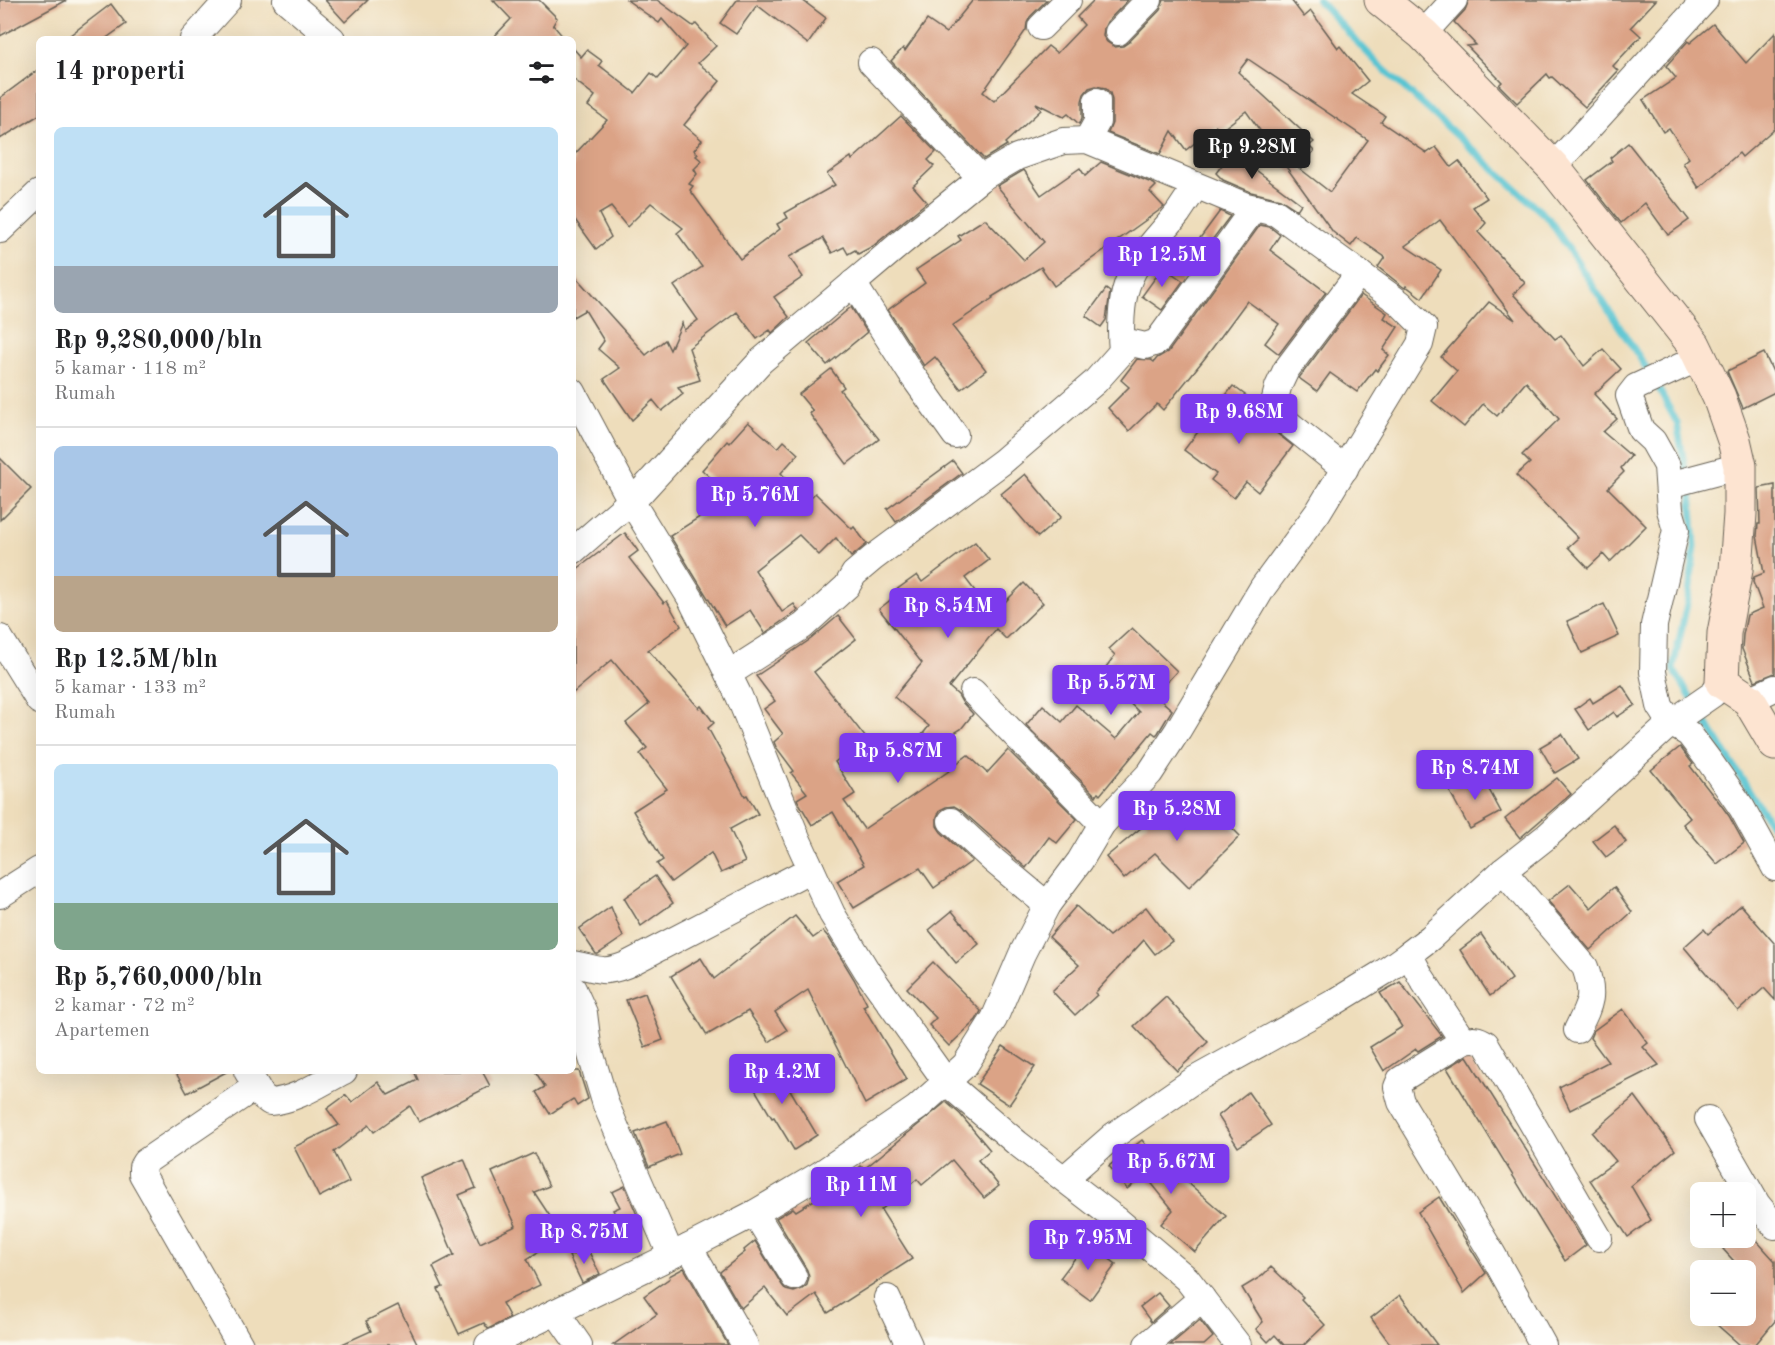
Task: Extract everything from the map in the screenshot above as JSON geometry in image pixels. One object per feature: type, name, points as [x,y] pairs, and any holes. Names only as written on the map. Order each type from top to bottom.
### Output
[{"type":"main road","points":[[1381,0],[1423,34],[1553,167],[1687,336],[1694,360],[1723,408],[1734,440],[1733,467],[1740,514],[1736,570],[1724,633],[1718,688],[1762,694],[1775,744]]},
{"type":"street","points":[[196,36],[228,0]]},
{"type":"street","points":[[286,0],[328,36]]},
{"type":"street","points":[[1041,27],[1068,0]]},
{"type":"street","points":[[1118,32],[1149,0]]},
{"type":"street","points":[[1423,34],[1454,0]]},
{"type":"street","points":[[1553,167],[1705,0]]},
{"type":"street","points":[[871,62],[981,178]]},
{"type":"street","points":[[1087,140],[1097,122],[1097,101]]},
{"type":"street","points":[[488,1345],[755,1213],[819,1175],[917,1107],[965,1065],[994,1019],[1022,954],[1047,905],[1080,861],[1102,824],[1150,773],[1263,587],[1318,512],[1345,469],[1420,344],[1424,327],[1400,303],[1272,210],[1254,208],[1087,140],[1064,141],[1017,157],[981,178],[853,283],[761,361],[640,493],[576,548]]},
{"type":"street","points":[[1122,350],[1120,329],[1126,286],[1151,243],[1177,214],[1196,186]]},
{"type":"street","points":[[0,230],[36,197]]},
{"type":"street","points":[[728,674],[803,626],[847,586],[854,574],[866,564],[1002,462],[1082,394],[1111,365],[1122,350],[1132,343],[1145,346],[1156,342],[1254,208]]},
{"type":"street","points":[[1345,469],[1278,416],[1275,403],[1278,387],[1286,370],[1359,273]]},
{"type":"street","points":[[853,283],[910,372],[955,435]]},
{"type":"street","points":[[1694,360],[1636,387],[1629,396],[1641,430],[1653,441],[1675,483],[1670,510],[1676,530],[1654,625],[1653,672],[1660,706],[1671,723],[1689,734],[1710,762],[1742,808],[1775,868]]},
{"type":"street","points":[[576,398],[631,501],[691,599],[739,696],[772,780],[832,914],[867,971],[947,1083],[1017,1143],[1065,1178],[1180,1273],[1238,1345]]},
{"type":"street","points":[[1675,483],[1733,467]]},
{"type":"street","points":[[0,638],[36,696]]},
{"type":"street","points":[[1065,1178],[1113,1136],[1194,1080],[1335,1002],[1409,954],[1503,871],[1546,837],[1671,723],[1718,688]]},
{"type":"street","points":[[973,692],[1102,824]]},
{"type":"street","points":[[951,821],[1047,905]]},
{"type":"street","points":[[576,964],[611,971],[626,965],[811,869]]},
{"type":"street","points":[[1503,871],[1585,967],[1592,997],[1577,1030]]},
{"type":"street","points":[[0,896],[36,872]]},
{"type":"street","points":[[1409,954],[1421,977],[1463,1041]]},
{"type":"street","points":[[576,996],[584,1013],[588,1046],[606,1106],[680,1251],[745,1345]]},
{"type":"street","points":[[1543,1345],[1493,1255],[1401,1102],[1397,1087],[1400,1080],[1470,1038],[1486,1044],[1599,1238]]},
{"type":"street","points":[[240,1345],[141,1170],[145,1162],[251,1079],[262,1096],[270,1102],[294,1097],[338,1074]]},
{"type":"street","points":[[1708,1119],[1757,1204],[1775,1226]]},
{"type":"street","points":[[755,1213],[794,1277]]},
{"type":"street","points":[[887,1298],[909,1345]]},
{"type":"street","points":[[1142,1345],[1202,1298]]},
{"type":"street","points":[[556,1312],[579,1345]]},
{"type":"building","points":[[0,0],[67,0],[0,36]]},
{"type":"building","points":[[325,0],[368,0],[345,22]]},
{"type":"building","points":[[493,0],[539,0],[557,18],[553,25],[562,36],[495,36],[511,19]]},
{"type":"building","points":[[627,0],[657,0],[693,26],[696,24],[716,46],[698,63],[720,81],[684,125],[702,140],[694,150],[698,154],[696,156],[702,161],[694,169],[697,174],[689,184],[693,186],[690,190],[740,259],[780,229],[777,224],[788,218],[785,213],[835,185],[827,174],[851,157],[852,160],[901,116],[936,152],[928,160],[934,166],[913,186],[927,202],[873,246],[858,254],[855,250],[848,254],[844,247],[832,253],[823,238],[789,257],[803,277],[774,297],[789,317],[772,333],[770,330],[757,339],[737,312],[689,348],[700,380],[678,387],[683,394],[662,411],[653,400],[632,420],[604,379],[620,368],[598,349],[604,341],[585,310],[576,315],[576,277],[646,355],[665,340],[670,350],[682,323],[684,330],[698,320],[674,286],[702,267],[677,233],[683,228],[651,203],[627,227],[611,207],[599,214],[611,237],[596,249],[576,221],[576,153],[607,120],[588,106],[595,96],[576,81],[576,51],[581,57],[587,50],[602,61],[599,65],[635,93],[651,73],[658,79],[686,46],[662,19],[659,23]]},
{"type":"building","points":[[737,0],[802,0],[826,18],[808,44],[757,5],[736,34],[720,23]]},
{"type":"building","points":[[973,0],[1047,0],[1030,17],[1026,30],[983,92],[994,101],[1048,46],[1057,53],[1084,25],[1077,17],[1094,0],[1128,0],[1104,28],[1103,36],[1115,47],[1129,42],[1160,10],[1164,0],[1291,0],[1304,17],[1311,11],[1338,48],[1340,46],[1368,81],[1352,94],[1385,116],[1381,122],[1427,153],[1436,147],[1451,167],[1459,161],[1487,198],[1473,207],[1486,223],[1478,232],[1525,283],[1513,294],[1555,339],[1561,335],[1584,366],[1603,349],[1621,369],[1594,394],[1617,419],[1603,432],[1631,456],[1621,468],[1624,472],[1608,488],[1646,526],[1610,562],[1603,554],[1588,568],[1568,547],[1578,538],[1516,475],[1530,463],[1522,455],[1559,419],[1526,382],[1497,416],[1483,404],[1464,427],[1432,401],[1457,371],[1441,357],[1489,302],[1515,320],[1440,220],[1405,246],[1441,270],[1422,298],[1378,267],[1385,257],[1357,238],[1351,246],[1333,232],[1246,111],[1219,132],[1216,126],[1186,150],[1172,131],[1160,154],[1108,133],[1112,123],[1112,100],[1105,88],[1096,86],[1089,88],[1084,94],[1082,118],[1079,124],[1068,114],[1064,117],[1036,103],[1041,110],[1005,143],[1007,145],[984,159],[891,61],[903,48],[905,51],[927,20],[946,33]],"holes":[[[1248,59],[1368,140],[1330,192],[1299,168],[1314,151],[1309,146],[1314,142],[1238,72]]]},
{"type":"building","points":[[1469,0],[1656,0],[1631,27],[1641,36],[1613,66],[1618,71],[1585,107],[1547,74],[1517,103],[1499,85],[1502,82],[1467,46],[1476,45],[1454,22],[1465,10]]},
{"type":"building","points":[[111,4],[126,24],[109,36],[69,36]]},
{"type":"building","points":[[1713,24],[1746,63],[1775,33],[1775,128],[1742,157],[1739,153],[1699,188],[1683,163],[1689,158],[1669,128],[1663,132],[1643,100],[1676,78],[1666,66],[1688,41],[1690,43]]},
{"type":"building","points":[[36,71],[36,117],[0,139],[0,98]]},
{"type":"building","points":[[1628,143],[1689,220],[1668,235],[1645,203],[1621,223],[1587,180],[1612,161],[1610,158]]},
{"type":"building","points":[[1232,152],[1301,204],[1297,210],[1280,199],[1251,192],[1223,180],[1216,173]]},
{"type":"building","points":[[1101,162],[1154,184],[1156,186],[1150,192],[1164,207],[1054,286],[1041,267],[992,297],[952,326],[986,370],[961,389],[935,357],[924,366],[888,310],[925,283],[916,270],[961,240],[958,236],[985,219],[1024,260],[1044,242],[997,186],[1024,170],[1041,195],[1080,168],[1085,176]]},
{"type":"building","points":[[1220,211],[1230,216],[1209,244],[1200,238]]},
{"type":"building","points":[[1260,225],[1270,227],[1280,235],[1270,250],[1326,292],[1279,354],[1265,343],[1279,324],[1247,301],[1163,410],[1157,404],[1129,431],[1108,408],[1129,387],[1121,380],[1137,359],[1154,362],[1169,351]]},
{"type":"building","points":[[1163,267],[1183,281],[1162,310],[1142,296]]},
{"type":"building","points":[[1106,289],[1110,292],[1106,320],[1101,327],[1086,316]]},
{"type":"building","points":[[1361,295],[1387,313],[1384,318],[1398,327],[1383,350],[1389,355],[1357,392],[1330,373],[1317,391],[1299,378]]},
{"type":"building","points":[[851,307],[867,332],[827,365],[808,343]]},
{"type":"building","points":[[1764,353],[1775,376],[1775,392],[1743,408],[1727,371]]},
{"type":"building","points":[[831,369],[844,387],[840,390],[879,439],[847,464],[809,413],[813,411],[799,394]]},
{"type":"building","points":[[1233,386],[1260,406],[1269,427],[1293,446],[1258,492],[1246,482],[1234,498],[1211,480],[1216,474],[1184,450]]},
{"type":"building","points":[[748,422],[778,448],[784,441],[798,454],[781,473],[807,501],[815,493],[852,529],[854,527],[867,544],[851,557],[836,538],[819,555],[799,535],[755,570],[782,612],[794,604],[798,610],[765,633],[750,610],[725,626],[670,536],[726,500],[719,494],[723,489],[702,470],[727,441],[729,443]]},
{"type":"building","points":[[0,458],[31,489],[0,520]]},
{"type":"building","points":[[953,461],[962,473],[896,522],[887,509]]},
{"type":"building","points":[[1025,474],[1061,517],[1038,537],[1001,494]]},
{"type":"building","points":[[1775,485],[1775,673],[1755,681],[1742,649],[1743,635],[1747,615],[1763,608],[1753,582],[1754,577],[1764,573],[1757,536],[1758,524],[1760,524],[1759,488]]},
{"type":"building","points":[[625,533],[638,551],[629,558],[664,603],[667,601],[681,626],[648,650],[714,723],[708,728],[745,796],[747,795],[758,814],[730,829],[745,862],[721,873],[711,853],[671,882],[657,864],[663,860],[633,811],[667,789],[640,754],[647,748],[626,723],[649,704],[612,660],[576,690],[576,570]]},
{"type":"building","points":[[975,542],[989,560],[965,578],[988,608],[995,601],[1001,606],[1024,583],[1043,603],[1006,639],[996,629],[949,687],[973,714],[961,729],[900,766],[898,765],[929,726],[894,697],[922,663],[879,609],[898,594],[896,590],[917,575],[922,582]]},
{"type":"building","points":[[1604,604],[1619,636],[1582,653],[1567,621]]},
{"type":"building","points":[[838,616],[856,639],[814,672],[866,738],[835,762],[855,794],[844,801],[864,829],[949,771],[968,755],[987,773],[1008,750],[1077,819],[1057,843],[1049,837],[1026,868],[961,810],[954,806],[946,807],[940,810],[937,826],[972,861],[934,888],[920,868],[854,908],[837,881],[864,865],[833,812],[812,825],[799,803],[797,799],[807,793],[791,773],[794,771],[776,747],[774,742],[783,734],[764,709],[775,701],[756,676],[811,639]]},
{"type":"building","points":[[1132,628],[1177,671],[1155,695],[1172,710],[1158,733],[1156,735],[1152,732],[1100,795],[1098,793],[1096,796],[1026,725],[1043,705],[1062,722],[1076,705],[1116,739],[1139,712],[1100,675],[1115,655],[1109,649]]},
{"type":"building","points":[[1622,685],[1635,705],[1617,717],[1614,712],[1589,730],[1575,709],[1590,698],[1593,703]]},
{"type":"building","points":[[1562,734],[1578,759],[1555,773],[1540,747]]},
{"type":"building","points":[[1680,747],[1693,764],[1690,766],[1729,816],[1744,843],[1717,864],[1683,824],[1690,818],[1651,770]]},
{"type":"building","points":[[1480,773],[1501,812],[1470,829],[1449,790]]},
{"type":"building","points":[[1557,778],[1571,794],[1520,838],[1505,819]]},
{"type":"building","points":[[1203,798],[1240,836],[1189,887],[1155,853],[1124,879],[1106,857],[1148,822],[1143,817],[1158,802],[1179,823]]},
{"type":"building","points":[[1614,825],[1626,842],[1606,857],[1593,841]]},
{"type":"building","points":[[655,876],[673,903],[641,926],[624,898]]},
{"type":"building","points":[[1570,884],[1591,908],[1614,887],[1632,912],[1590,950],[1548,901]]},
{"type":"building","points":[[1741,905],[1775,944],[1775,1000],[1764,988],[1738,1011],[1684,947],[1704,929],[1708,934]]},
{"type":"building","points":[[1076,906],[1109,936],[1146,907],[1172,941],[1155,954],[1144,940],[1095,993],[1097,995],[1075,1015],[1052,991],[1079,965],[1049,937]]},
{"type":"building","points":[[611,907],[623,937],[596,954],[579,929]]},
{"type":"building","points":[[952,911],[979,944],[956,963],[929,930]]},
{"type":"building","points":[[795,916],[813,938],[823,931],[829,938],[867,1004],[863,1006],[907,1079],[865,1104],[808,990],[775,1012],[787,1030],[769,1042],[748,1011],[707,1035],[671,976],[701,958],[714,979]]},
{"type":"building","points":[[1481,934],[1512,979],[1490,996],[1460,950]]},
{"type":"building","points":[[933,962],[981,1011],[976,1020],[949,1046],[929,1025],[936,1018],[907,988]]},
{"type":"building","points":[[1400,982],[1442,1036],[1418,1051],[1416,1049],[1384,1071],[1370,1047],[1402,1027],[1380,993]]},
{"type":"building","points":[[645,993],[663,1040],[645,1047],[626,1000]]},
{"type":"building","points":[[1166,997],[1208,1042],[1177,1071],[1134,1026]]},
{"type":"building","points":[[1623,1009],[1648,1043],[1643,1047],[1659,1065],[1570,1110],[1559,1087],[1608,1062],[1590,1038],[1593,1031]]},
{"type":"building","points":[[1003,1046],[1035,1067],[1009,1105],[977,1084]]},
{"type":"building","points":[[1467,1056],[1586,1245],[1565,1261],[1447,1068]]},
{"type":"building","points":[[773,1061],[817,1135],[794,1150],[747,1076]]},
{"type":"building","points":[[576,1071],[579,1071],[588,1099],[577,1106],[573,1099],[550,1114],[536,1092],[545,1087],[537,1074],[576,1074]]},
{"type":"building","points":[[177,1074],[222,1074],[187,1093]]},
{"type":"building","points":[[415,1074],[484,1074],[490,1086],[419,1122],[410,1106],[374,1132],[369,1125],[334,1152],[349,1182],[319,1197],[294,1147],[339,1125],[327,1109],[346,1095],[352,1102],[378,1082],[388,1095],[418,1080]]},
{"type":"building","points":[[1248,1092],[1271,1125],[1238,1147],[1218,1116]]},
{"type":"building","points":[[1635,1096],[1675,1150],[1631,1186],[1651,1220],[1628,1237],[1590,1180],[1616,1161],[1592,1133]]},
{"type":"building","points":[[946,1102],[960,1114],[990,1150],[978,1160],[999,1186],[984,1198],[952,1160],[922,1185],[917,1179],[881,1210],[912,1259],[828,1313],[816,1294],[787,1316],[765,1288],[741,1308],[720,1272],[755,1241],[786,1290],[794,1292],[802,1289],[807,1285],[809,1277],[807,1270],[776,1218],[793,1208],[796,1211],[831,1190],[861,1166],[864,1169]]},
{"type":"building","points":[[667,1121],[680,1154],[649,1167],[635,1133]]},
{"type":"building","points":[[1142,1140],[1160,1163],[1167,1158],[1186,1181],[1226,1216],[1195,1252],[1161,1224],[1173,1210],[1145,1175],[1127,1189],[1109,1166]]},
{"type":"building","points":[[534,1153],[549,1186],[534,1192],[563,1236],[527,1259],[540,1285],[502,1303],[510,1318],[488,1329],[484,1323],[459,1334],[438,1289],[443,1287],[433,1266],[454,1255],[421,1178],[464,1159],[476,1188],[459,1195],[480,1243],[516,1226],[492,1172]]},
{"type":"building","points":[[625,1186],[639,1220],[622,1228],[613,1210],[620,1207],[612,1192]]},
{"type":"building","points":[[1439,1197],[1486,1273],[1464,1293],[1418,1212]]},
{"type":"building","points":[[1756,1240],[1775,1261],[1775,1321],[1755,1345],[1740,1345],[1718,1326],[1756,1326],[1756,1260],[1733,1260],[1723,1249],[1756,1248]]},
{"type":"building","points":[[1087,1242],[1116,1264],[1090,1300],[1060,1278]]},
{"type":"building","points":[[587,1248],[600,1274],[582,1283],[569,1256]]},
{"type":"building","points":[[1271,1267],[1303,1297],[1301,1299],[1325,1325],[1304,1345],[1284,1345],[1275,1335],[1268,1342],[1256,1329],[1263,1322],[1242,1288],[1262,1276]]},
{"type":"building","points":[[684,1268],[728,1345],[613,1345],[657,1314],[644,1296],[670,1278],[669,1276]]},
{"type":"building","points":[[1158,1293],[1169,1306],[1151,1322],[1140,1307]]},
{"type":"building","points":[[1400,1295],[1437,1345],[1391,1345],[1371,1318]]},
{"type":"building","points":[[398,1305],[418,1345],[340,1345],[371,1331],[366,1321]]},
{"type":"building","points":[[1200,1320],[1213,1337],[1204,1345],[1170,1345]]},
{"type":"waterway","points":[[1318,0],[1377,63],[1549,219],[1651,375]]},
{"type":"waterway","points":[[1656,384],[1677,423],[1686,475]]},
{"type":"waterway","points":[[1689,486],[1695,546],[1689,594],[1673,669],[1693,701]]},
{"type":"waterway","points":[[1698,710],[1775,831]]}]
